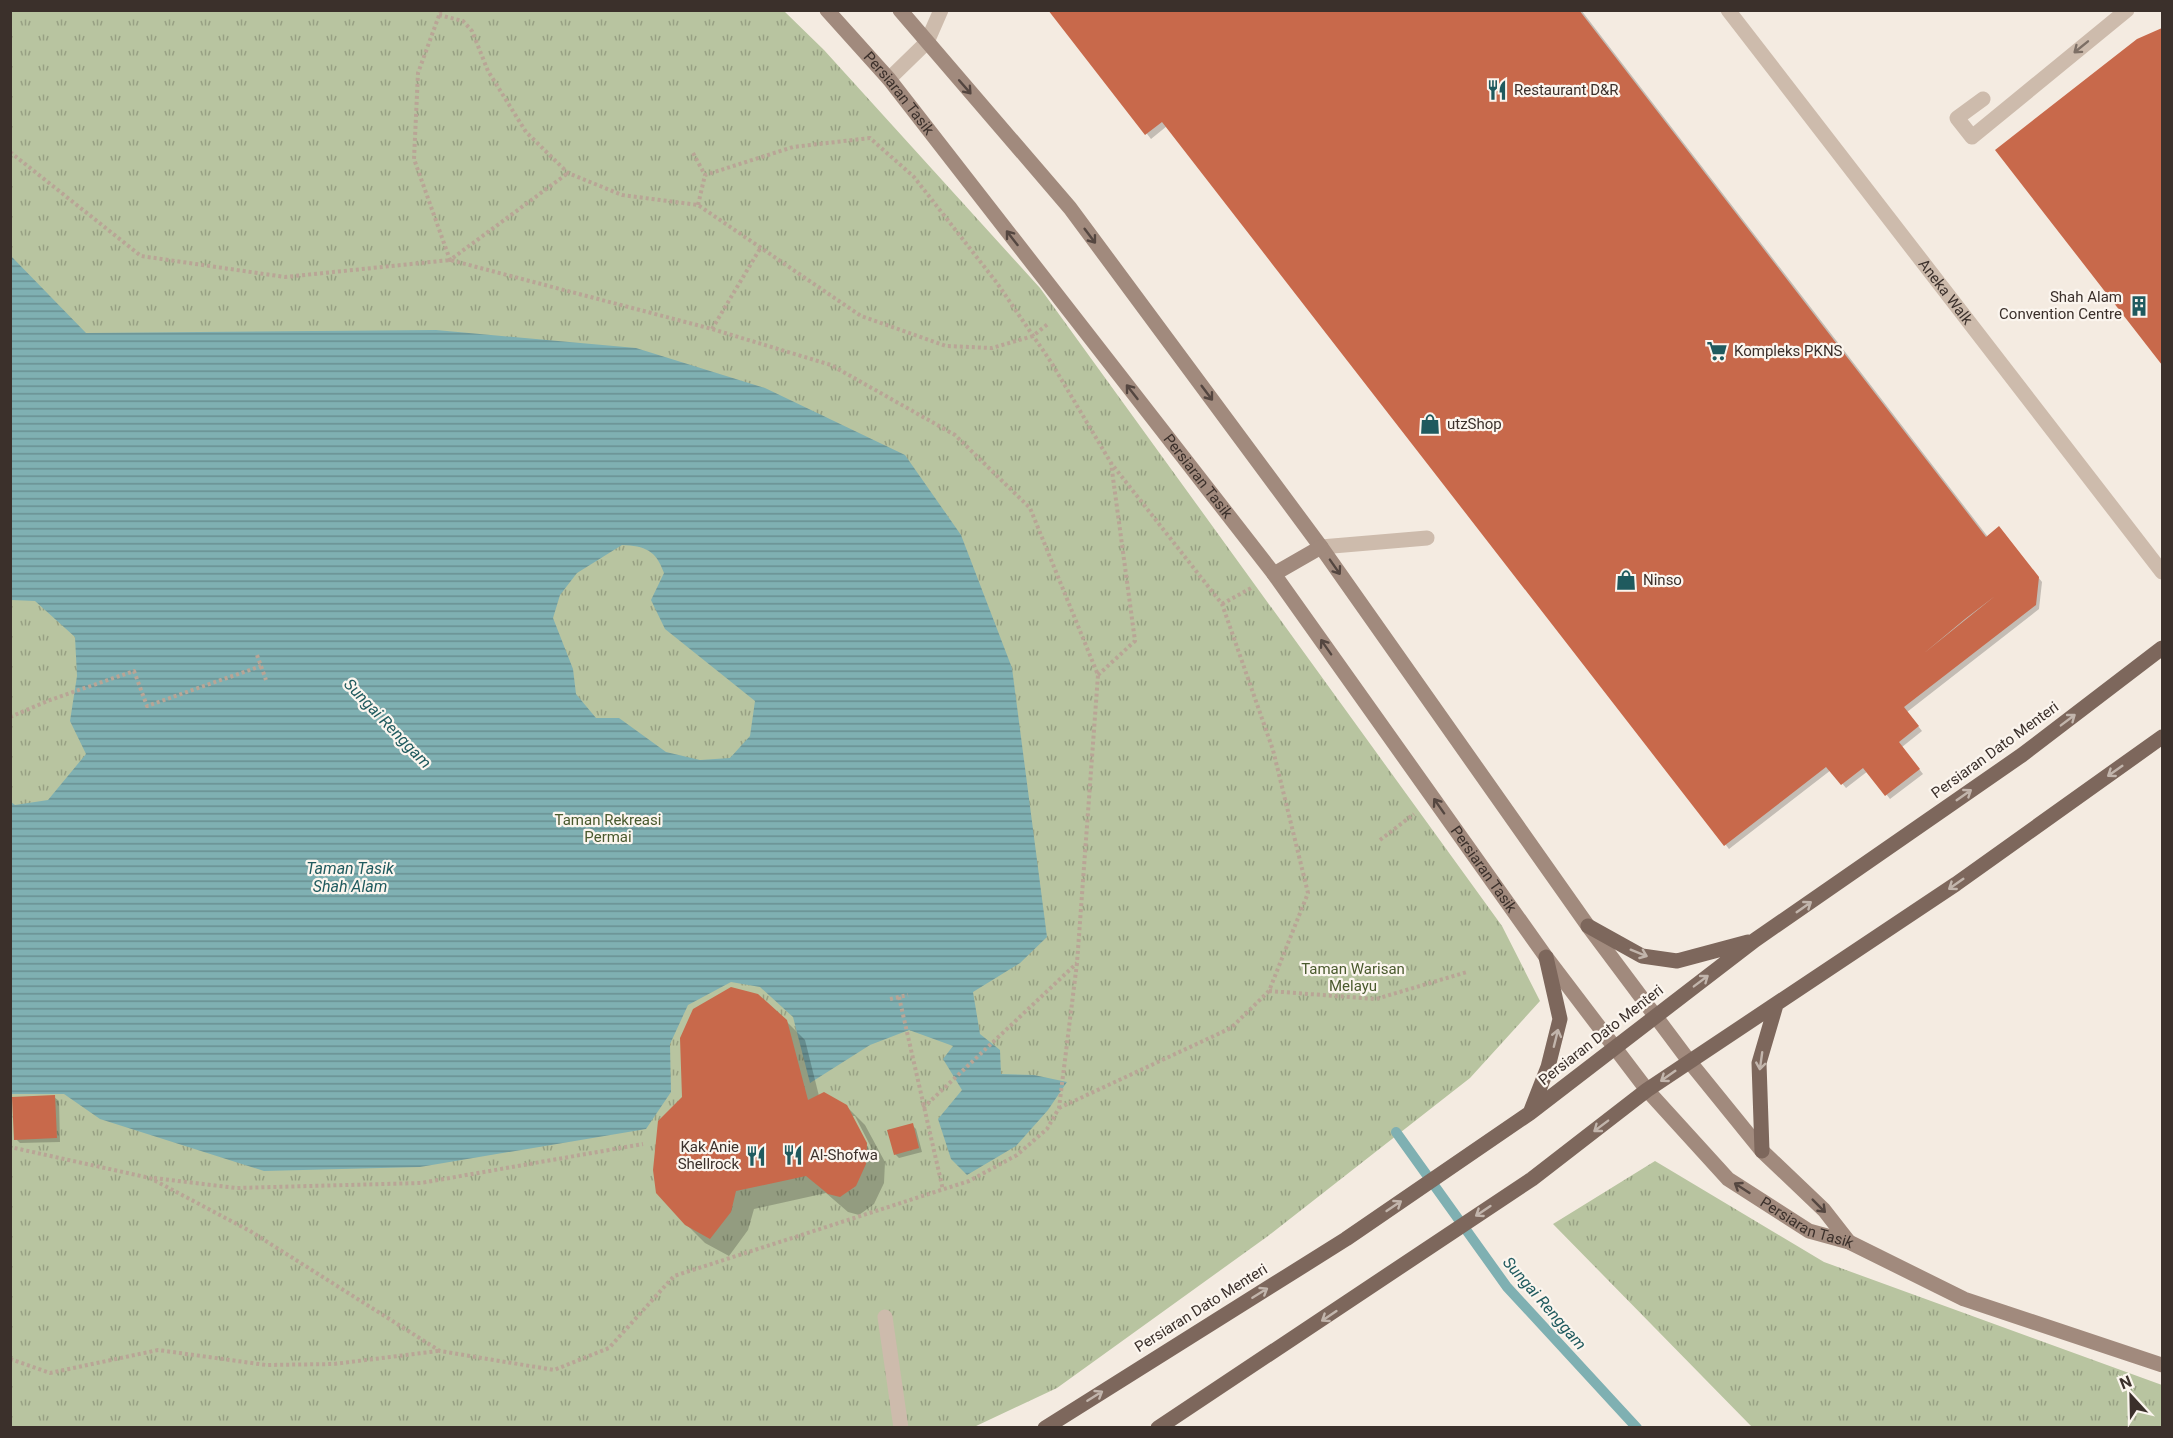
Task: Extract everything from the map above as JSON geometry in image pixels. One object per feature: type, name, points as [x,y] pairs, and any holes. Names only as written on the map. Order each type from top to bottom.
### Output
[{"type":"main road","name":"Persiaran Tasik","points":[[827,10],[889,79],[1274,574],[1546,957],[1647,1090],[1728,1179],[1809,1231],[1849,1242]]},
{"type":"main road","name":"Persiaran Tasik","points":[[900,10],[1070,208],[1321,547],[1654,1016],[1761,1150],[1824,1210],[1849,1242]]},
{"type":"main road","points":[[1274,574],[1321,547]]},
{"type":"main road","name":"Persiaran Dato Menteri","points":[[1046,1428],[1346,1239],[1530,1113],[1614,1046],[1755,940],[2022,755],[2163,648]]},
{"type":"main road","points":[[1158,1428],[1532,1179],[1647,1090],[1956,884],[2163,737]]},
{"type":"main road","points":[[1588,926],[1642,956],[1677,961],[1755,940]]},
{"type":"main road","points":[[1530,1113],[1548,1067],[1560,1020],[1546,957]]},
{"type":"main road","points":[[1761,1150],[1759,1063],[1776,1005]]},
{"type":"main road","points":[[1849,1242],[1964,1299],[2163,1365]]},
{"type":"street","points":[[889,79],[927,42],[941,10]]},
{"type":"street","name":"Aneka Walk","points":[[1728,10],[2163,572]]},
{"type":"street","points":[[1983,99],[1957,118],[1972,136],[2127,10]]},
{"type":"street","points":[[1321,547],[1426,537]]},
{"type":"street","points":[[885,1317],[901,1428]]},
{"type":"street","points":[[1170,1428],[1205,1398]]},
{"type":"path","points":[[450,260],[414,159],[418,73],[440,13],[463,21],[472,31],[488,71],[526,132],[568,173],[622,195],[698,206],[861,316],[946,346],[992,348],[1033,336],[1066,307]]},
{"type":"path","points":[[705,175],[793,147],[870,138],[914,177],[997,283],[1033,336],[1112,463],[1222,604],[1273,750],[1308,893],[1269,991],[1231,1028],[1059,1108]]},
{"type":"path","points":[[10,152],[141,256],[285,277],[450,260],[712,329],[831,364],[955,435],[1030,508],[1098,675],[1077,963],[1059,1108],[1047,1128],[1017,1155],[969,1181],[674,1276],[609,1348],[554,1370],[440,1351],[334,1364],[266,1365],[158,1350],[50,1373],[10,1359]]},
{"type":"path","points":[[693,153],[705,175],[698,206]]},
{"type":"path","points":[[450,260],[568,173]]},
{"type":"path","points":[[712,329],[761,247]]},
{"type":"path","points":[[1098,675],[1135,640],[1112,463]]},
{"type":"path","points":[[1222,604],[1274,574]]},
{"type":"path","points":[[257,655],[266,680]]},
{"type":"path","points":[[10,717],[134,671],[147,706],[261,666]]},
{"type":"path","points":[[1380,840],[1434,799]]},
{"type":"path","points":[[923,1108],[1077,963]]},
{"type":"path","points":[[1269,991],[1377,999],[1467,972]]},
{"type":"path","points":[[890,999],[908,995]]},
{"type":"path","points":[[899,997],[909,1049],[943,1190]]},
{"type":"path","points":[[10,1147],[150,1178],[236,1188],[421,1183],[643,1144]]},
{"type":"path","points":[[150,1178],[250,1231],[440,1351]]},
{"type":"green space","name":"Taman Rekreasi Permai","points":[[10,11],[784,11],[824,50],[1040,288],[1502,926],[1540,1001],[1470,1078],[1268,1236],[1057,1388],[974,1427],[11,1427]]},
{"type":"green space","points":[[1655,1161],[1824,1262],[2162,1385],[2162,1427],[1752,1427],[1553,1224]]},
{"type":"water","name":"Taman Tasik Shah Alam","points":[[11,256],[86,333],[436,330],[636,348],[765,388],[905,455],[961,535],[1012,668],[1047,937],[1020,963],[973,992],[980,1034],[1000,1050],[1001,1074],[1034,1075],[1067,1082],[1048,1110],[1016,1146],[967,1175],[951,1159],[938,1119],[962,1090],[943,1059],[953,1046],[909,1030],[870,1045],[810,1083],[793,1017],[760,987],[731,982],[688,1005],[670,1044],[671,1092],[646,1129],[420,1167],[264,1171],[100,1119],[64,1094],[11,1094],[11,802],[15,805],[48,800],[86,754],[70,721],[77,676],[75,637],[35,601],[11,600]],"holes":[[[622,545],[649,551],[661,565],[664,573],[651,600],[665,629],[755,701],[750,736],[730,758],[700,760],[666,752],[619,718],[596,718],[576,694],[573,669],[553,618],[560,595],[577,573]]]},
{"type":"building","points":[[1048,10],[1579,10],[1986,537],[1999,526],[2039,577],[2036,605],[1904,707],[1919,726],[1899,742],[1920,769],[1885,796],[1863,768],[1841,785],[1826,767],[1724,846],[1162,122],[1145,135]],"holes":[[[1995,596],[1923,654],[1965,619]]]},
{"type":"building","points":[[2162,28],[2162,365],[1995,150],[2137,39]]},
{"type":"building","points":[[731,987],[758,994],[787,1020],[808,1100],[824,1092],[847,1105],[867,1143],[866,1164],[856,1186],[840,1197],[828,1194],[806,1176],[736,1191],[731,1212],[710,1239],[685,1225],[656,1193],[653,1170],[658,1121],[682,1097],[680,1038],[693,1009]]},
{"type":"building","points":[[55,1095],[57,1138],[14,1140],[12,1097]]},
{"type":"building","points":[[913,1123],[919,1148],[894,1155],[887,1130]]},
{"type":"waterway","name":"Sungai Renggam","points":[[1396,1132],[1507,1287],[1637,1428]]},
{"type":"place","name":"Restaurant D&R","points":[[1497,90]]},
{"type":"place","name":"Shah Alam Convention Centre","points":[[2139,306]]},
{"type":"place","name":"Kompleks PKNS","points":[[1717,351]]},
{"type":"place","name":"utzShop","points":[[1430,424]]},
{"type":"place","name":"Ninso","points":[[1626,580]]},
{"type":"place","name":"Al-Shofwa","points":[[793,1155]]},
{"type":"place","name":"Kak Anie Shellrock","points":[[756,1156]]},
{"type":"park label","name":"Taman Warisan Melayu","points":[[1353,978]]}]
